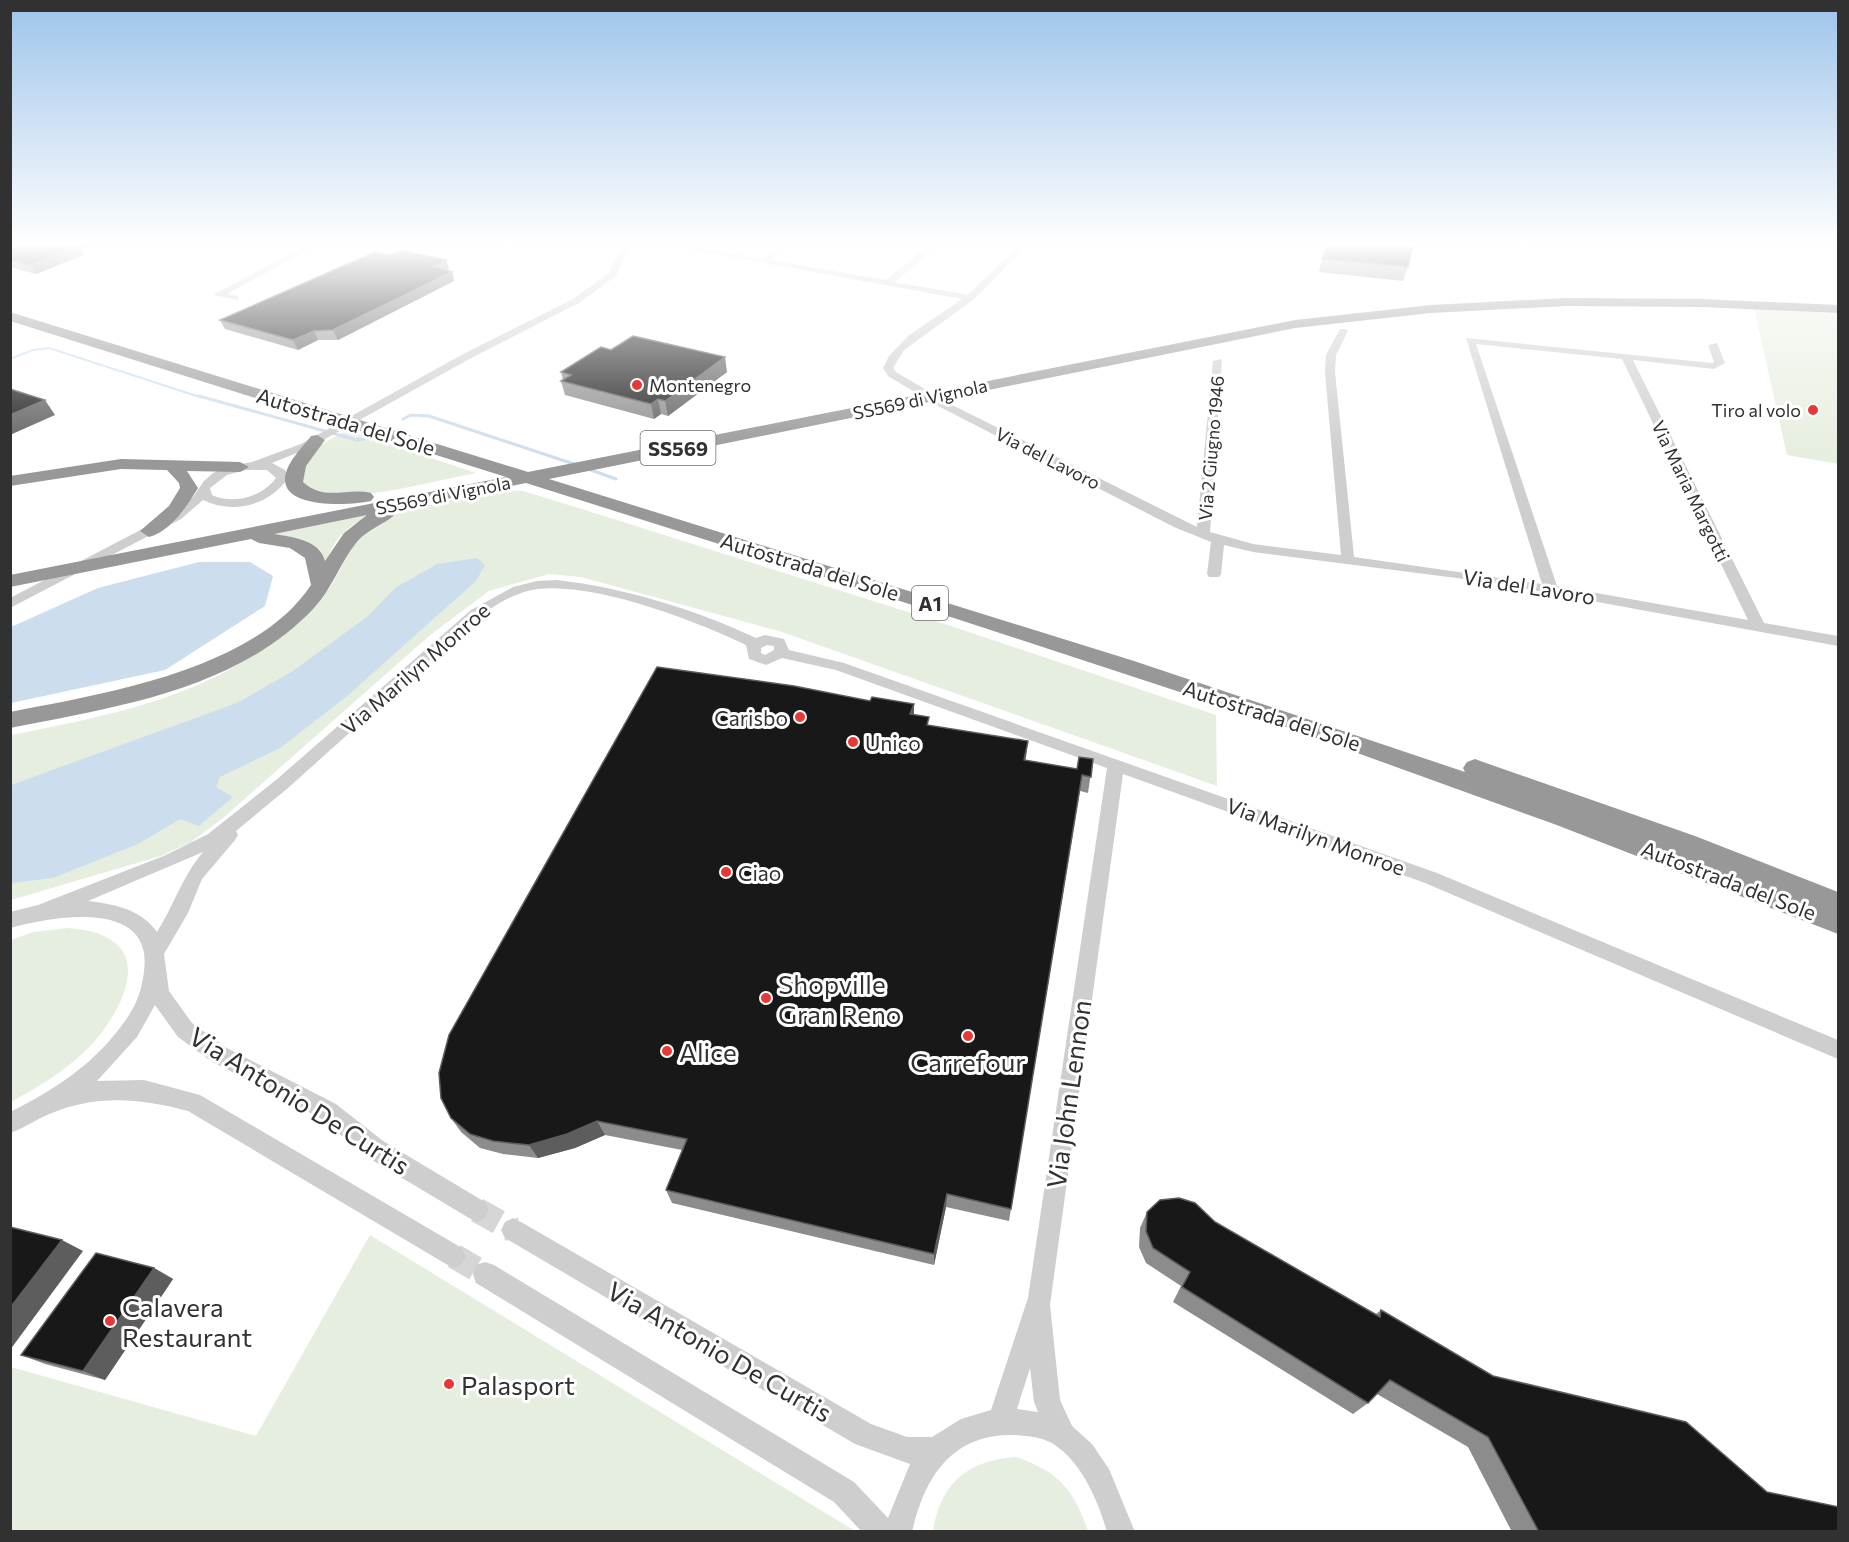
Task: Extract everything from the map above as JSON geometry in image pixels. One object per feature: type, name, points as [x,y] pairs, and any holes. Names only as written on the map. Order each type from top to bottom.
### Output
[{"type":"highway","name":"Autostrada del Sole","points":[[13,317],[922,601],[1287,719],[1645,848],[1839,923]]},
{"type":"highway","name":"Autostrada del Sole","points":[[39,317],[1027,620],[1318,713],[1686,843],[1839,903]]},
{"type":"highway","name":"SS569 di Vignola","points":[[17,574],[424,490],[1352,317]]},
{"type":"highway","name":"SS569 di Vignola","points":[[17,574],[197,544],[1229,336],[1365,317]]},
{"type":"highway","points":[[311,443],[294,474],[294,484],[310,496],[326,500],[350,500],[424,490]]},
{"type":"highway","points":[[10,481],[121,464],[248,466]]},
{"type":"highway","points":[[10,720],[165,686],[211,670],[263,640],[305,606],[353,532],[382,515],[596,464]]},
{"type":"highway","points":[[149,531],[176,509],[189,488],[188,481],[171,465]]},
{"type":"highway","points":[[197,544],[250,537],[281,539],[296,543],[314,555],[320,584]]},
{"type":"street","points":[[10,604],[177,516],[198,499],[204,488],[217,476],[311,443],[512,331],[542,317]]},
{"type":"street","points":[[931,324],[935,317]]},
{"type":"street","points":[[931,324],[942,317]]},
{"type":"street","points":[[1330,322],[1330,372],[1348,560]]},
{"type":"street","name":"Via del Lavoro","points":[[931,324],[892,358],[888,368],[899,380],[944,405],[1218,540],[1253,548],[1551,589],[1839,641]]},
{"type":"street","points":[[1551,589],[1470,340],[1714,366],[1720,363],[1713,345]]},
{"type":"street","name":"Via Maria Margotti","points":[[1625,355],[1758,626]]},
{"type":"street","name":"Via 2 Giugno 1946","points":[[1203,534],[1218,361]]},
{"type":"street","points":[[248,466],[278,470],[311,443]]},
{"type":"street","points":[[177,516],[248,500],[267,492],[279,483],[281,473],[278,470]]},
{"type":"street","points":[[204,488],[206,497],[211,501],[227,503]]},
{"type":"street","points":[[1214,574],[1218,540]]},
{"type":"street","name":"Via Marilyn Monroe","points":[[45,910],[172,860],[214,839],[265,798],[489,602],[511,592],[538,585],[570,585],[703,620],[756,644],[775,641],[781,645],[781,653],[839,666],[1431,878],[1839,1050]]},
{"type":"street","name":"Via John Lennon","points":[[1000,1421],[1040,1298],[1116,764]]},
{"type":"street","name":"Via Marilyn Monroe","points":[[46,1104],[84,1077],[126,1035],[142,1010],[152,987],[155,959],[179,913],[194,875],[265,798]]},
{"type":"street","points":[[13,918],[45,910],[78,906],[107,909],[130,917],[146,932],[155,959]]},
{"type":"street","name":"Via Antonio De Curtis","points":[[155,959],[159,994],[185,1030],[218,1054],[328,1111],[375,1149],[477,1210]]},
{"type":"street","points":[[10,1123],[46,1104],[96,1091],[144,1090],[192,1102],[454,1256]]},
{"type":"street","name":"Via Antonio De Curtis","points":[[513,1230],[864,1436],[907,1450],[935,1452]]},
{"type":"street","points":[[484,1274],[844,1491],[882,1532]]},
{"type":"street","points":[[1040,1298],[1043,1373],[1047,1402],[1063,1436]]},
{"type":"street","points":[[898,1532],[902,1510],[916,1478],[935,1452],[957,1434],[981,1423],[1000,1421],[1036,1423],[1063,1436],[1089,1462],[1108,1495],[1121,1531]]},
{"type":"green space","points":[[1756,317],[1838,317],[1838,464],[1787,455]]},
{"type":"green space","points":[[347,430],[476,473],[359,495],[325,494],[306,487],[297,480],[312,450]]},
{"type":"green space","points":[[503,490],[523,491],[585,510],[927,618],[1216,715],[1217,786],[782,632],[581,577],[549,574],[489,591],[429,636],[223,818],[191,842],[161,856],[11,900],[11,735],[109,714],[173,695],[204,682],[262,649],[311,611],[331,586],[355,543],[372,526],[384,519],[411,510]]},
{"type":"green space","points":[[375,512],[343,533],[333,546],[325,565],[320,550],[297,538],[270,534]]},
{"type":"green space","points":[[68,928],[104,936],[115,943],[124,954],[128,968],[127,983],[122,999],[105,1028],[78,1058],[50,1079],[11,1102],[11,940],[33,932]]},
{"type":"green space","name":"Palasport","points":[[370,1235],[855,1531],[11,1531],[11,1367],[256,1436]]},
{"type":"green space","points":[[1016,1457],[1043,1469],[1062,1484],[1077,1504],[1088,1531],[933,1531],[942,1500],[960,1477],[984,1463]]},
{"type":"water","points":[[477,558],[485,565],[476,581],[346,697],[280,748],[220,777],[216,787],[233,797],[199,826],[180,819],[138,844],[53,878],[11,883],[11,785],[237,703],[293,671],[368,616],[395,588],[437,564]]},
{"type":"water","points":[[199,562],[250,562],[273,576],[265,606],[165,670],[11,703],[11,627],[98,588]]},
{"type":"building","points":[[227,317],[360,317],[333,330],[314,331],[293,340],[220,320]]},
{"type":"building","name":"Montenegro","points":[[633,336],[725,357],[665,401],[658,399],[651,404],[561,381],[571,375],[561,372],[601,347],[611,350]]},
{"type":"building","points":[[10,389],[45,400],[10,415]]},
{"type":"building","name":"Shopville Gran Reno","points":[[657,667],[794,686],[870,701],[872,697],[914,704],[910,714],[929,717],[927,725],[1028,741],[1024,760],[1077,769],[1079,757],[1093,759],[1091,777],[1082,775],[1011,1209],[947,1194],[934,1254],[666,1190],[687,1139],[597,1121],[567,1134],[529,1145],[493,1141],[470,1134],[451,1118],[441,1098],[439,1073],[449,1035]]},
{"type":"building","points":[[1179,1198],[1195,1203],[1215,1222],[1380,1317],[1381,1310],[1493,1376],[1686,1422],[1767,1492],[1839,1507],[1839,1532],[1539,1532],[1488,1437],[1390,1380],[1368,1403],[1182,1287],[1190,1272],[1153,1248],[1146,1231],[1147,1212],[1160,1200]]},
{"type":"building","points":[[10,1227],[62,1240],[10,1308]]},
{"type":"building","points":[[96,1253],[154,1268],[83,1371],[21,1355]]},
{"type":"waterway","points":[[10,359],[33,350],[49,348],[203,398]]},
{"type":"waterway","points":[[199,396],[357,440],[370,438]]},
{"type":"waterway","points":[[403,419],[411,415],[429,416],[577,465]]},
{"type":"waterway","points":[[588,469],[616,479]]},
{"type":"tunnel","points":[[477,1210],[513,1230]]},
{"type":"tunnel","points":[[454,1256],[485,1274]]},
{"type":"place","name":"Montenegro","points":[[637,385]]},
{"type":"place","name":"Tiro al volo","points":[[1813,410]]},
{"type":"place","name":"Carisbo","points":[[800,717]]},
{"type":"place","name":"Unico","points":[[853,742]]},
{"type":"place","name":"Ciao","points":[[726,872]]},
{"type":"place","name":"Shopville Gran Reno","points":[[766,998]]},
{"type":"place","name":"Carrefour","points":[[968,1036]]},
{"type":"place","name":"Alice","points":[[667,1051]]},
{"type":"place","name":"Calavera Restaurant","points":[[110,1321]]},
{"type":"place","name":"Palasport","points":[[449,1384]]}]
